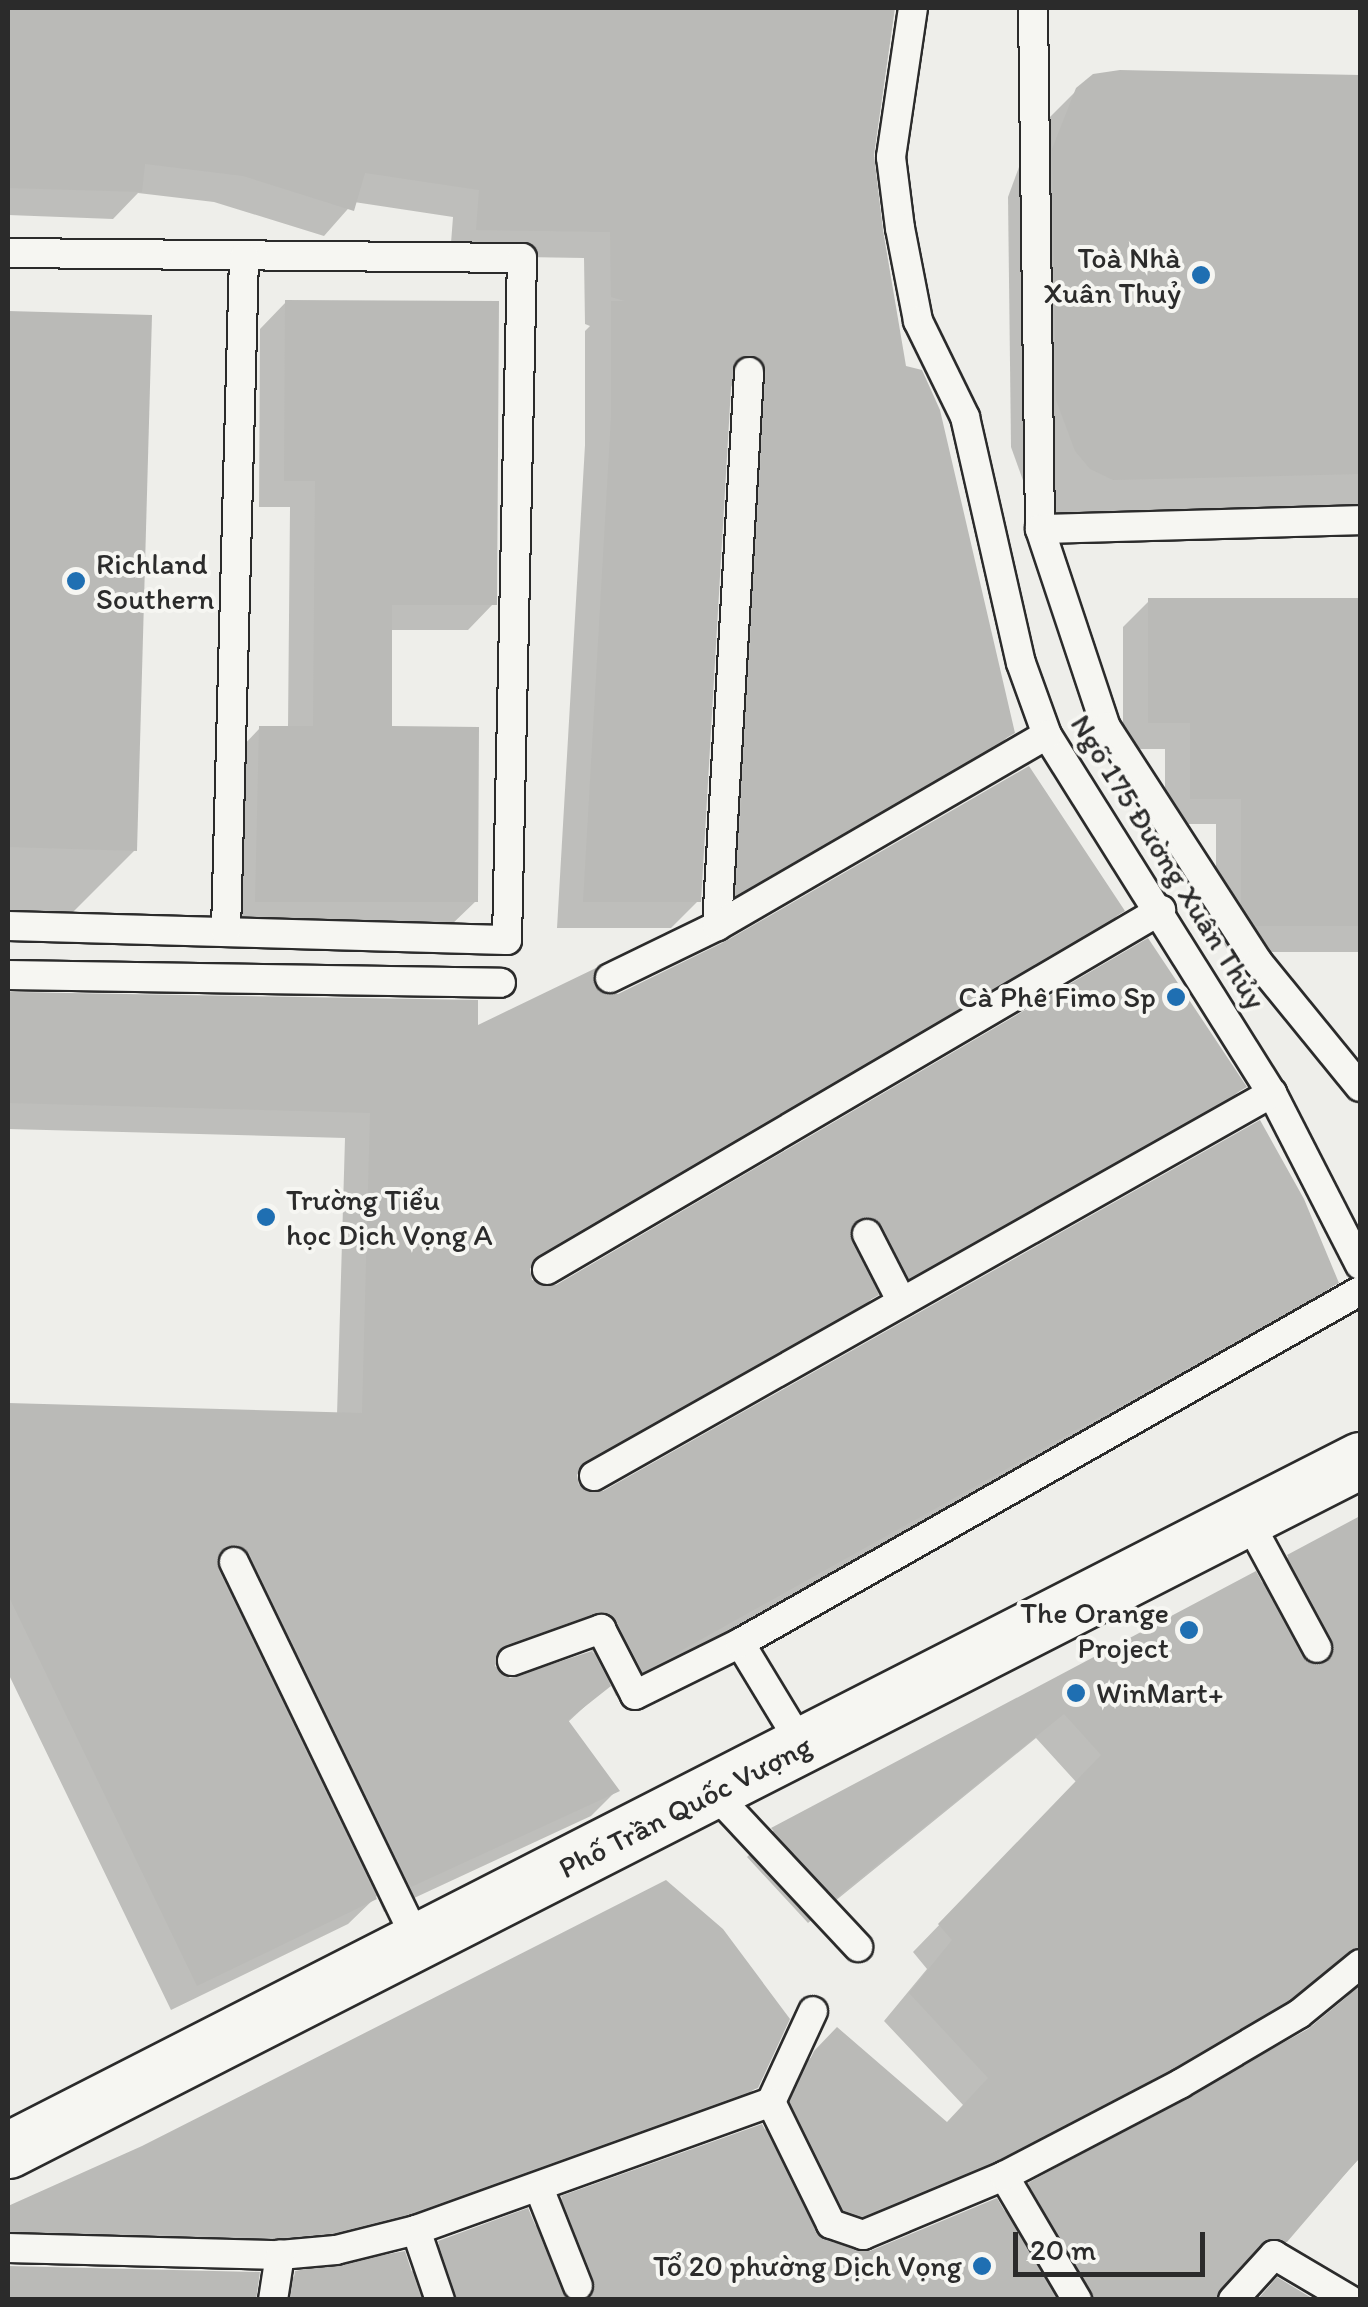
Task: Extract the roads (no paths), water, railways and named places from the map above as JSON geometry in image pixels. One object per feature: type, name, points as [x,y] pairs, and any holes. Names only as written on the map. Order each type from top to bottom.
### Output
[{"type":"street","name":"Phố Trần Quốc Vượng","points":[[8,2150],[1249,1522],[1360,1460]]},
{"type":"lane","name":"Ngõ 175 Đường Xuân Thủy","points":[[913,8],[891,158],[900,228],[918,321],[965,416],[1021,663],[1047,735],[1161,910],[1272,1093],[1360,1265]]},
{"type":"lane","points":[[1033,8],[1040,529],[1106,727],[1258,962],[1360,1087]]},
{"type":"lane","points":[[8,253],[522,258],[507,940],[8,926]]},
{"type":"lane","points":[[226,930],[244,257]]},
{"type":"lane","points":[[717,926],[748,372]]},
{"type":"lane","points":[[1040,529],[1360,520]]},
{"type":"lane","points":[[610,978],[717,926],[1047,735]]},
{"type":"lane","points":[[547,1270],[1161,910]]},
{"type":"lane","points":[[8,975],[501,982]]},
{"type":"lane","points":[[594,1476],[1272,1093]]},
{"type":"lane","points":[[867,1234],[902,1302]]},
{"type":"lane","points":[[512,1661],[601,1629],[635,1695],[740,1643],[1360,1291]]},
{"type":"lane","points":[[1249,1522],[1317,1648]]},
{"type":"lane","points":[[234,1562],[418,1942]]},
{"type":"lane","points":[[740,1643],[804,1747]]},
{"type":"lane","points":[[714,1793],[858,1947]]},
{"type":"lane","points":[[770,2102],[831,2224],[863,2235],[1004,2176],[1299,2014],[1360,1964]]},
{"type":"lane","points":[[8,2248],[280,2255],[416,2230],[770,2102],[814,2010]]},
{"type":"lane","points":[[1004,2176],[1077,2300]]},
{"type":"lane","points":[[539,2188],[578,2286]]},
{"type":"lane","points":[[416,2230],[440,2300]]},
{"type":"lane","points":[[273,2300],[280,2255]]},
{"type":"lane","points":[[1234,2300],[1274,2255],[1350,2300]]},
{"type":"place","name":"Toà Nhà Xuân Thuỷ","points":[[1201,275]]},
{"type":"place","name":"Richland Southern","points":[[76,581]]},
{"type":"place","name":"Cà Phê Fimo Sp","points":[[1176,997]]},
{"type":"place","name":"Trường Tiểu học Dịch Vọng A","points":[[266,1217]]},
{"type":"place","name":"The Orange Project","points":[[1189,1630]]},
{"type":"place","name":"WinMart+","points":[[1076,1693]]},
{"type":"place","name":"Tổ 20 phường Dịch Vọng","points":[[982,2266]]}]
